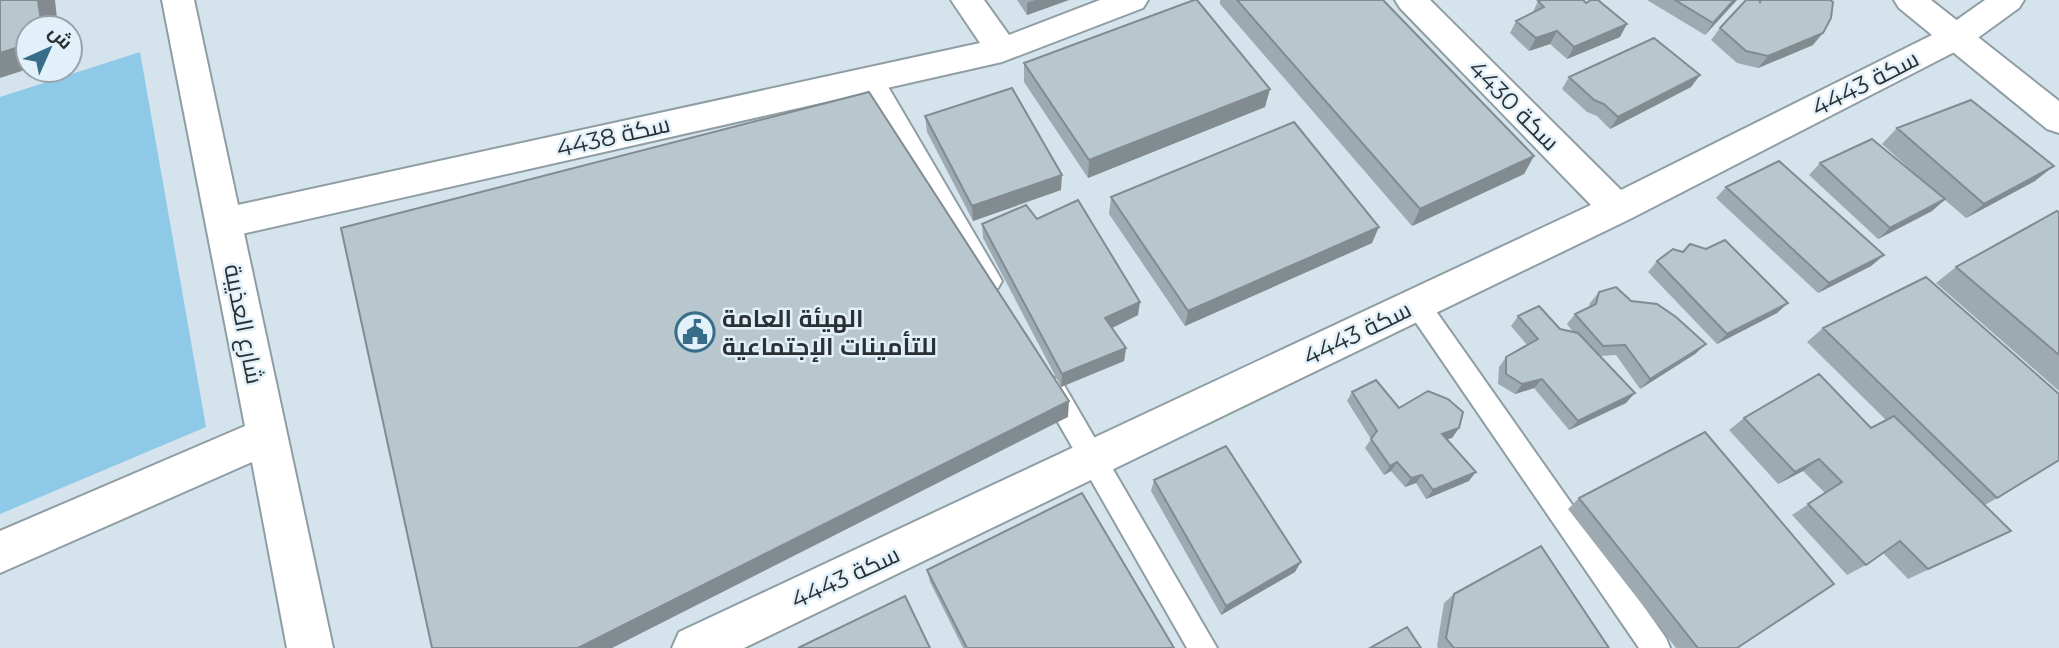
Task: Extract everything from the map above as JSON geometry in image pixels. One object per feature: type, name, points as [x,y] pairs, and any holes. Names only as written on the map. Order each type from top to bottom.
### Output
[{"type":"street","name":"شارع العذيبة","points":[[178,0],[310,648]]},
{"type":"street","points":[[967,0],[1002,50]]},
{"type":"street","name":"سكة 4438","points":[[224,223],[1002,50],[1132,0]]},
{"type":"street","name":"سكة 4430","points":[[1411,0],[1617,209]]},
{"type":"street","points":[[1910,0],[2059,120]]},
{"type":"street","name":"سكة 4443","points":[[695,648],[1617,209],[1956,37],[2008,0]]},
{"type":"street","points":[[0,551],[267,436]]},
{"type":"lane","points":[[872,79],[1004,305]]},
{"type":"lane","points":[[1417,304],[1656,648]]},
{"type":"lane","points":[[1038,365],[1203,648]]},
{"type":"shaded area","points":[[140,52],[206,427],[0,514],[0,97],[40,84],[84,84],[84,70]]},
{"type":"building","points":[[0,0],[38,0],[40,14],[14,14],[14,48],[0,53]]},
{"type":"building","points":[[1197,0],[1270,89],[1089,160],[1024,63]]},
{"type":"building","points":[[1237,0],[1383,0],[1534,156],[1420,209]]},
{"type":"building","points":[[1583,0],[1586,3],[1598,0],[1627,24],[1574,47],[1557,31],[1536,38],[1516,21],[1544,7],[1538,1]]},
{"type":"building","points":[[1675,0],[1734,0],[1713,23]]},
{"type":"building","points":[[1746,0],[1833,2],[1831,18],[1823,33],[1768,56],[1746,51],[1720,28]]},
{"type":"building","points":[[1654,38],[1700,75],[1618,117],[1569,77]]},
{"type":"building","points":[[1012,88],[1062,175],[972,206],[925,116]]},
{"type":"building","name":"الهيئة العامة للتأمينات الإجتماعية","points":[[869,92],[1069,401],[578,648],[432,648],[341,228]]},
{"type":"building","points":[[1971,100],[2054,166],[1984,204],[1897,128]]},
{"type":"building","points":[[1294,122],[1379,227],[1188,311],[1111,197]]},
{"type":"building","points":[[1872,139],[1945,199],[1890,228],[1820,163]]},
{"type":"building","points":[[1779,161],[1884,255],[1829,283],[1726,187]]},
{"type":"building","points":[[1078,200],[1140,302],[1105,318],[1126,348],[1062,374],[982,224],[1026,205],[1037,219]]},
{"type":"building","points":[[2059,212],[2059,355],[1956,267]]},
{"type":"building","points":[[1725,240],[1788,303],[1727,334],[1657,261],[1673,249],[1683,252],[1690,244],[1706,249]]},
{"type":"building","points":[[1926,277],[2059,394],[2059,460],[1997,498],[1823,328]]},
{"type":"building","points":[[1616,287],[1631,301],[1657,304],[1706,344],[1650,379],[1625,345],[1603,346],[1575,314],[1596,304],[1599,292]]},
{"type":"building","points":[[1539,306],[1560,329],[1578,333],[1635,393],[1578,421],[1542,379],[1522,384],[1506,374],[1506,357],[1538,339],[1518,316]]},
{"type":"building","points":[[1819,374],[1871,428],[1894,416],[2011,531],[1928,569],[1900,541],[1866,565],[1808,504],[1842,482],[1819,459],[1795,472],[1744,418]]},
{"type":"building","points":[[1376,380],[1399,408],[1428,391],[1448,399],[1463,412],[1459,428],[1442,434],[1476,472],[1433,490],[1422,475],[1411,478],[1397,462],[1390,466],[1371,439],[1377,431],[1352,392]]},
{"type":"building","points":[[1705,432],[1834,584],[1737,648],[1698,648],[1579,498]]},
{"type":"building","points":[[1226,446],[1301,562],[1226,606],[1154,480]]},
{"type":"building","points":[[1082,493],[1174,648],[967,648],[927,570]]},
{"type":"building","points":[[1541,546],[1609,648],[1454,648],[1446,638],[1454,594]]},
{"type":"building","points":[[905,596],[930,648],[798,648]]},
{"type":"building","points":[[1407,627],[1421,648],[1370,648]]},
{"type":"place","name":"الهيئة العامة للتأمينات الإجتماعية","points":[[695,332]]}]
